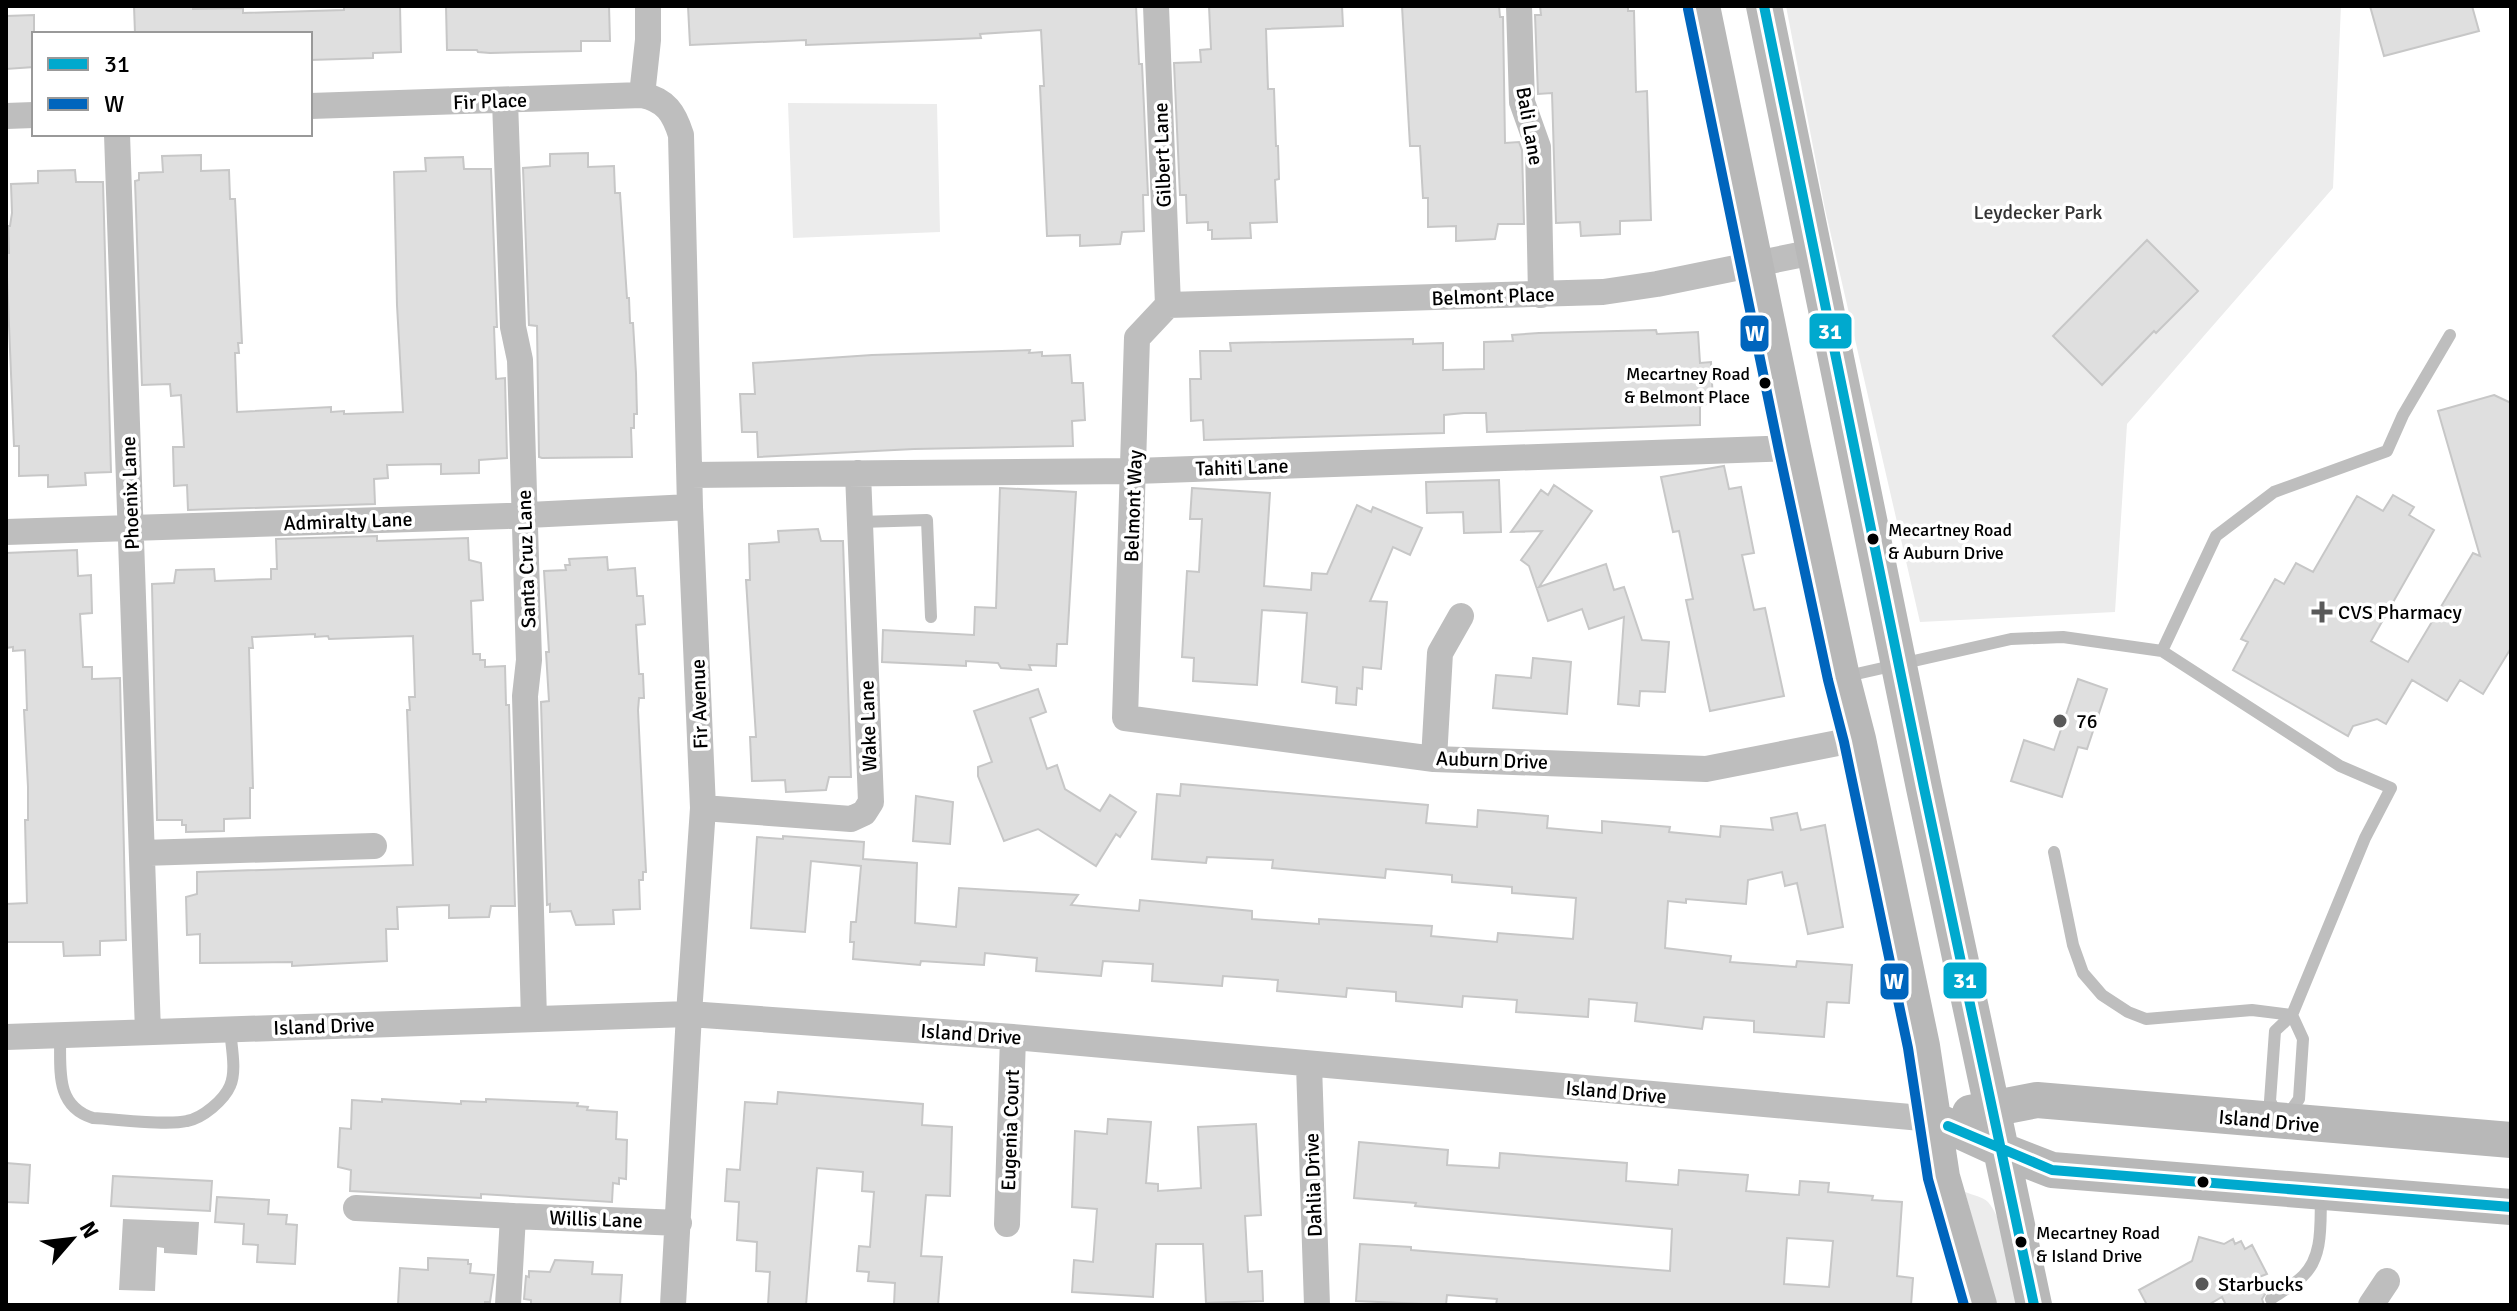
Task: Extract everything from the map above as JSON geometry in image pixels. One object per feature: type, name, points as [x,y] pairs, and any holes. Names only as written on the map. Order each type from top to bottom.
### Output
[{"type":"main road","points":[[1702,6],[1793,448],[1922,1046],[1942,1177],[1979,1305]]},
{"type":"main road","points":[[1764,6],[2034,1305]]},
{"type":"main road","name":"Island Drive","points":[[1933,1119],[2037,1100],[2511,1140]]},
{"type":"main road","name":"Island Drive","points":[[1933,1119],[2052,1170],[2511,1207]]},
{"type":"street","points":[[642,95],[648,6]]},
{"type":"street","name":"Gilbert Lane","points":[[1156,6],[1168,305]]},
{"type":"street","name":"Bali Lane","points":[[1519,6],[1522,102],[1538,147],[1541,295]]},
{"type":"street","name":"Fir Place","points":[[312,106],[642,95],[655,97],[667,105]]},
{"type":"street","name":"Santa Cruz Lane","points":[[505,101],[513,327],[520,360],[529,660],[525,696],[534,1019]]},
{"type":"street","name":"Fir Avenue","points":[[667,105],[676,117],[681,135],[690,507],[703,808],[673,1305]]},
{"type":"street","points":[[6,116],[32,115]]},
{"type":"street","name":"Phoenix Lane","points":[[117,136],[148,1032]]},
{"type":"street","name":"Belmont Place","points":[[1168,305],[1603,292],[1814,252]]},
{"type":"street","name":"Belmont Way","points":[[1125,718],[1137,338],[1168,305]]},
{"type":"street","name":"Tahiti Lane","points":[[690,475],[1135,471],[1793,448]]},
{"type":"street","name":"Wake Lane","points":[[703,808],[851,819],[864,813],[871,802],[858,473]]},
{"type":"street","name":"Admiralty Lane","points":[[6,532],[524,516],[690,507]]},
{"type":"street","points":[[1434,759],[1440,653],[1461,616]]},
{"type":"street","name":"Auburn Drive","points":[[1125,718],[1434,759],[1706,769],[1858,739]]},
{"type":"street","points":[[142,853],[374,846]]},
{"type":"street","name":"Island Drive","points":[[6,1037],[689,1014],[1013,1037],[1933,1119]]},
{"type":"street","name":"Eugenia Court","points":[[1007,1224],[1013,1037]]},
{"type":"street","name":"Dahlia Drive","points":[[1309,1065],[1317,1305]]},
{"type":"street","name":"Willis Lane","points":[[356,1208],[679,1223]]},
{"type":"street","points":[[508,1305],[513,1216]]},
{"type":"street","points":[[2371,1305],[2387,1281]]},
{"type":"lane","points":[[2162,651],[2216,536],[2274,492],[2387,451],[2403,415],[2450,335]]},
{"type":"lane","points":[[860,522],[927,520],[931,617]]},
{"type":"lane","points":[[1842,677],[2011,639],[2063,637],[2162,651],[2340,766],[2391,788],[2365,838],[2292,1015],[2275,1031],[2270,1101],[2282,1123],[2299,1099],[2303,1039],[2292,1015]]},
{"type":"lane","points":[[2054,852],[2073,945],[2083,973],[2102,995],[2128,1012],[2146,1019],[2252,1010],[2292,1015]]},
{"type":"lane","points":[[60,1035],[63,1091],[79,1114],[93,1118],[183,1122],[208,1110],[230,1086],[230,1029]]},
{"type":"lane","points":[[2271,1299],[2304,1276],[2316,1258],[2320,1240],[2321,1192]]},
{"type":"green space","name":"Leydecker Park","points":[[1786,6],[2341,6],[2333,188],[2127,424],[2115,612],[1920,622],[1825,209]]},
{"type":"green space","points":[[788,103],[937,104],[940,232],[793,238]]},
{"type":"green space","points":[[1965,1192],[1986,1200],[2000,1223],[2016,1305],[1996,1305]]},
{"type":"shaded area","points":[[123,1219],[199,1222],[197,1255],[164,1253],[164,1248],[157,1247],[155,1291],[119,1290]]},
{"type":"building","points":[[134,6],[243,8],[243,13],[344,10],[344,6],[400,6],[401,52],[373,53],[373,58],[312,60],[312,32],[135,32]]},
{"type":"building","points":[[446,6],[609,6],[610,41],[581,41],[581,51],[490,53],[447,50]]},
{"type":"building","points":[[688,6],[1136,6],[1148,195],[1143,195],[1144,231],[1122,232],[1120,244],[1080,246],[1080,235],[1047,236],[1040,86],[1044,86],[1041,30],[936,40],[806,45],[806,40],[690,45]]},
{"type":"building","points":[[1209,6],[1342,6],[1343,26],[1266,29],[1268,89],[1274,89],[1278,146],[1279,179],[1275,180],[1277,222],[1250,223],[1251,238],[1212,239],[1208,222],[1187,223],[1186,195],[1180,195],[1174,63],[1201,62],[1200,50],[1211,49]]},
{"type":"building","points":[[1402,6],[1499,6],[1500,17],[1503,17],[1505,143],[1519,142],[1522,150],[1524,224],[1498,224],[1495,239],[1456,241],[1456,226],[1428,227],[1428,198],[1423,198],[1420,146],[1410,146]]},
{"type":"building","points":[[1540,6],[1628,6],[1628,11],[1634,11],[1636,92],[1647,91],[1651,220],[1620,221],[1620,234],[1581,236],[1580,222],[1556,223],[1552,93],[1538,94],[1535,15],[1541,15]]},
{"type":"building","points":[[2370,6],[2472,6],[2479,31],[2384,56]]},
{"type":"building","points":[[34,15],[32,67],[6,69],[6,16]]},
{"type":"building","points":[[588,153],[588,167],[614,166],[615,193],[620,193],[636,373],[637,414],[634,414],[634,428],[631,428],[632,457],[542,458],[539,457],[537,326],[529,325],[523,168],[550,166],[550,154]]},
{"type":"building","points":[[201,155],[201,171],[229,170],[230,199],[235,199],[242,343],[238,343],[239,353],[235,353],[237,412],[331,407],[331,412],[344,411],[344,414],[403,412],[394,172],[426,171],[425,158],[463,157],[464,169],[491,169],[496,379],[505,378],[507,458],[479,460],[479,473],[441,474],[441,464],[387,465],[388,478],[374,479],[375,504],[188,510],[187,485],[174,486],[173,447],[184,447],[181,395],[171,396],[170,384],[142,385],[135,181],[139,180],[139,173],[163,172],[162,156]]},
{"type":"building","points":[[75,170],[76,182],[103,182],[111,472],[85,473],[86,485],[48,487],[48,475],[19,476],[19,446],[14,446],[6,253],[9,253],[8,226],[12,213],[11,184],[38,183],[38,171]]},
{"type":"building","points":[[2147,240],[2198,291],[2102,385],[2053,336]]},
{"type":"building","points":[[1656,330],[1657,334],[1698,332],[1700,363],[1711,362],[1713,402],[1700,406],[1700,425],[1487,432],[1486,413],[1464,413],[1444,415],[1444,433],[1204,440],[1203,420],[1191,421],[1190,379],[1201,379],[1200,351],[1231,351],[1230,343],[1413,339],[1413,344],[1443,343],[1443,370],[1484,369],[1484,342],[1513,341],[1512,335]]},
{"type":"building","points":[[1030,350],[1029,353],[1042,352],[1042,356],[1070,355],[1072,383],[1083,383],[1085,420],[1072,421],[1073,446],[914,449],[758,457],[757,432],[742,432],[740,394],[755,394],[753,363],[872,355]]},
{"type":"building","points":[[2494,395],[2511,403],[2511,648],[2483,694],[2460,680],[2447,701],[2412,680],[2386,724],[2377,719],[2353,726],[2348,736],[2233,670],[2248,642],[2241,639],[2275,579],[2284,584],[2296,563],[2313,572],[2357,496],[2383,511],[2393,495],[2414,507],[2409,515],[2434,530],[2371,641],[2408,662],[2473,553],[2480,556],[2438,411]]},
{"type":"building","points":[[1724,466],[1729,489],[1741,487],[1754,553],[1742,555],[1754,610],[1765,608],[1784,696],[1710,711],[1686,600],[1693,599],[1679,531],[1673,532],[1661,477]]},
{"type":"building","points":[[1499,480],[1501,532],[1464,533],[1463,512],[1427,513],[1426,482]]},
{"type":"building","points":[[1554,485],[1592,511],[1539,587],[1606,564],[1614,590],[1624,587],[1642,640],[1669,642],[1665,692],[1640,691],[1639,706],[1618,704],[1624,617],[1589,629],[1582,609],[1548,621],[1529,566],[1521,560],[1542,531],[1511,532],[1541,490],[1548,495]]},
{"type":"building","points":[[1000,488],[1076,492],[1067,644],[1057,644],[1056,666],[1029,665],[1031,670],[1001,668],[998,663],[966,661],[966,666],[882,662],[883,630],[974,635],[975,607],[996,608]]},
{"type":"building","points":[[1192,488],[1270,493],[1264,586],[1311,590],[1312,573],[1327,574],[1357,505],[1371,512],[1373,507],[1422,528],[1410,555],[1393,547],[1370,601],[1387,602],[1381,669],[1363,667],[1362,689],[1357,688],[1356,705],[1336,703],[1337,687],[1302,682],[1307,613],[1262,610],[1257,685],[1193,681],[1194,658],[1182,657],[1187,571],[1199,572],[1202,519],[1190,519]]},
{"type":"building","points":[[818,529],[821,541],[843,541],[851,777],[829,777],[826,790],[786,792],[785,780],[752,781],[750,737],[756,737],[746,580],[750,580],[749,544],[779,542],[778,531]]},
{"type":"building","points":[[377,536],[377,541],[468,538],[469,560],[481,563],[483,600],[471,601],[473,654],[480,654],[480,660],[485,660],[485,667],[505,666],[515,906],[491,906],[489,917],[449,918],[449,905],[397,907],[398,929],[386,929],[387,961],[292,966],[292,962],[200,963],[200,934],[187,935],[186,897],[197,894],[197,872],[413,865],[407,710],[410,710],[409,697],[415,697],[413,636],[329,639],[328,636],[315,637],[315,634],[252,637],[253,648],[249,648],[253,788],[250,788],[250,818],[224,819],[224,831],[186,832],[182,820],[157,820],[152,584],[174,583],[176,570],[214,569],[215,581],[271,579],[271,569],[277,569],[276,539]]},
{"type":"building","points":[[77,550],[78,576],[91,575],[92,613],[80,614],[83,667],[92,667],[92,679],[120,678],[126,940],[100,941],[100,955],[64,956],[63,942],[6,942],[6,904],[27,903],[25,820],[28,820],[28,787],[25,650],[6,648],[6,553]]},
{"type":"building","points":[[607,557],[608,570],[635,568],[637,596],[643,596],[645,624],[636,625],[644,698],[639,698],[638,710],[646,872],[643,872],[643,880],[639,880],[640,909],[613,910],[614,924],[576,925],[571,911],[550,912],[550,904],[547,905],[541,702],[549,701],[546,652],[549,652],[544,571],[566,570],[565,565],[570,565],[569,559]]},
{"type":"building","points":[[1533,658],[1571,662],[1567,714],[1493,708],[1496,675],[1531,678]]},
{"type":"building","points":[[2078,679],[2107,689],[2087,749],[2078,747],[2062,797],[2011,781],[2024,740],[2054,750]]},
{"type":"building","points":[[1038,689],[1046,712],[1030,718],[1047,769],[1057,765],[1065,789],[1100,811],[1110,795],[1136,812],[1120,837],[1116,834],[1096,866],[1038,829],[1004,841],[978,776],[978,767],[992,762],[974,711]]},
{"type":"building","points":[[1181,784],[1428,805],[1426,823],[1477,827],[1478,810],[1548,816],[1547,828],[1602,833],[1602,821],[1670,827],[1669,832],[1720,837],[1721,826],[1773,830],[1771,818],[1797,813],[1801,830],[1825,825],[1843,927],[1808,934],[1797,883],[1785,886],[1782,872],[1748,880],[1746,904],[1686,899],[1686,903],[1668,901],[1665,948],[1731,956],[1730,962],[1796,967],[1797,961],[1852,965],[1849,1003],[1827,1002],[1824,1037],[1754,1032],[1754,1021],[1704,1017],[1702,1029],[1635,1021],[1637,1003],[1589,999],[1588,1017],[1516,1012],[1517,1000],[1463,996],[1462,1007],[1396,1001],[1396,992],[1347,988],[1346,997],[1277,991],[1278,980],[1223,976],[1222,986],[1152,981],[1153,964],[1103,961],[1101,976],[1036,971],[1037,958],[985,953],[984,965],[921,961],[920,965],[853,959],[851,922],[856,922],[861,866],[811,861],[805,932],[751,928],[757,837],[783,839],[783,836],[864,842],[863,859],[917,863],[915,923],[956,927],[959,888],[1078,895],[1071,905],[1139,911],[1140,900],[1252,911],[1252,919],[1319,924],[1319,919],[1432,926],[1431,936],[1497,942],[1498,933],[1573,939],[1576,898],[1512,893],[1512,887],[1452,882],[1452,875],[1386,869],[1385,878],[1272,868],[1273,860],[1207,857],[1206,863],[1152,859],[1157,794],[1180,796]]},
{"type":"building","points":[[916,796],[953,802],[950,844],[913,841]]},
{"type":"building","points":[[778,1092],[923,1104],[922,1125],[952,1127],[950,1196],[926,1195],[921,1256],[942,1257],[938,1305],[894,1305],[895,1283],[868,1281],[869,1272],[857,1271],[859,1246],[870,1247],[874,1192],[862,1191],[863,1172],[817,1168],[806,1305],[768,1305],[770,1272],[756,1271],[757,1242],[737,1240],[739,1202],[725,1201],[727,1169],[740,1170],[745,1102],[777,1104]]},
{"type":"building","points":[[382,1099],[461,1104],[461,1101],[486,1102],[486,1099],[578,1103],[577,1106],[588,1107],[587,1110],[617,1112],[616,1139],[627,1140],[626,1179],[619,1178],[619,1184],[613,1183],[612,1202],[481,1194],[481,1198],[350,1191],[351,1170],[338,1167],[340,1128],[351,1129],[352,1100],[382,1102]]},
{"type":"building","points":[[1108,1119],[1151,1122],[1146,1183],[1158,1184],[1158,1191],[1201,1188],[1198,1127],[1256,1124],[1261,1215],[1245,1216],[1248,1272],[1262,1271],[1263,1301],[1206,1303],[1203,1244],[1156,1244],[1153,1297],[1072,1292],[1074,1260],[1093,1262],[1097,1209],[1072,1207],[1075,1131],[1107,1134]]},
{"type":"building","points":[[1359,1142],[1448,1150],[1447,1165],[1499,1168],[1500,1153],[1627,1163],[1626,1181],[1678,1185],[1679,1170],[1748,1175],[1746,1191],[1799,1195],[1800,1181],[1829,1183],[1828,1192],[1902,1202],[1897,1276],[1913,1278],[1911,1305],[1496,1305],[1497,1299],[1447,1295],[1446,1305],[1356,1301],[1360,1244],[1670,1271],[1672,1229],[1354,1198]],"holes":[[[1787,1238],[1833,1241],[1829,1287],[1784,1284]]]},
{"type":"building","points":[[6,1163],[30,1165],[28,1203],[6,1202]]},
{"type":"building","points":[[113,1176],[212,1181],[210,1211],[111,1206]]},
{"type":"building","points":[[217,1197],[269,1200],[268,1214],[287,1215],[286,1224],[297,1225],[295,1264],[257,1262],[258,1245],[243,1244],[244,1224],[215,1222]]},
{"type":"building","points":[[2199,1237],[2224,1244],[2233,1239],[2235,1244],[2241,1241],[2245,1249],[2252,1245],[2267,1274],[2259,1277],[2267,1291],[2262,1299],[2264,1305],[2226,1305],[2222,1297],[2208,1305],[2147,1305],[2139,1290],[2192,1261]]},
{"type":"building","points":[[428,1258],[468,1260],[470,1273],[494,1275],[490,1302],[485,1302],[485,1305],[398,1305],[400,1268],[428,1270]]},
{"type":"building","points":[[555,1260],[593,1262],[592,1274],[622,1275],[620,1305],[531,1305],[531,1300],[524,1299],[526,1276],[529,1277],[529,1271],[550,1272]]},
{"type":"transit line","name":"31","points":[[1764,6],[1924,788],[2034,1305]]},
{"type":"transit line","name":"W","points":[[1688,9],[1779,451],[1908,1048],[1928,1179],[1964,1305]]},
{"type":"transit line","name":"31","points":[[1948,1126],[2052,1170],[2511,1207]]},
{"type":"place","name":"Mecartney Road & Belmont Place","points":[[1765,383]]},
{"type":"place","name":"Mecartney Road & Auburn Drive","points":[[1873,539]]},
{"type":"place","name":"CVS Pharmacy","points":[[2322,612]]},
{"type":"place","name":"76","points":[[2060,721]]},
{"type":"place","name":"Mecartney Road & Island Drive","points":[[2021,1242]]},
{"type":"place","name":"Starbucks","points":[[2202,1284]]}]
